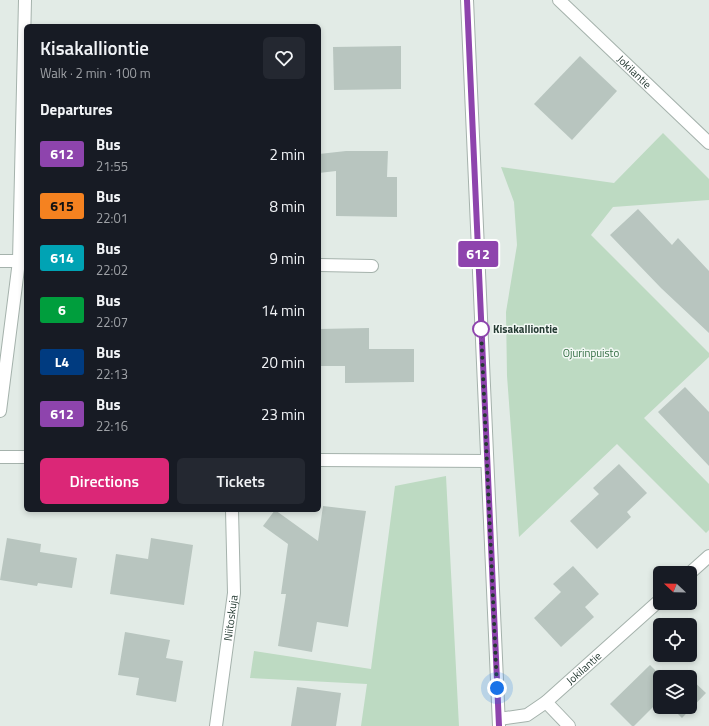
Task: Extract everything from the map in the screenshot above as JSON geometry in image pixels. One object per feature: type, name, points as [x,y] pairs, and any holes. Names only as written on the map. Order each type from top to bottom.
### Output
[{"type":"street","points":[[25,0],[25,24]]},
{"type":"street","points":[[467,0],[499,722]]},
{"type":"street","name":"Jokilantie","points":[[559,0],[709,143]]},
{"type":"street","points":[[0,411],[22,261],[24,87]]},
{"type":"street","points":[[0,261],[22,261]]},
{"type":"street","points":[[321,265],[372,266]]},
{"type":"street","points":[[0,457],[24,458]]},
{"type":"street","points":[[321,460],[487,461]]},
{"type":"street","name":"Niitoskuja","points":[[216,726],[234,593],[232,512]]},
{"type":"street","points":[[697,567],[709,556]]},
{"type":"street","name":"Jokilantie","points":[[499,722],[527,715],[546,702],[653,606]]},
{"type":"street","points":[[546,702],[569,726]]},
{"type":"green space","name":"Ojurinpuisto","points":[[663,133],[709,179],[709,200],[613,207],[591,235],[709,353],[709,357],[644,418],[709,484],[709,530],[706,533],[617,444],[519,537],[507,376],[506,312],[517,245],[514,202],[501,167],[614,183]]},
{"type":"green space","points":[[446,476],[459,726],[361,726],[367,684],[250,678],[254,651],[371,669],[395,486]]},
{"type":"building","points":[[401,46],[401,89],[334,90],[333,47]]},
{"type":"building","points":[[580,56],[617,91],[572,140],[534,104]]},
{"type":"building","points":[[346,151],[388,151],[387,177],[397,177],[397,217],[336,216],[336,171],[321,173],[321,154]]},
{"type":"building","points":[[638,209],[672,245],[678,238],[709,271],[709,333],[661,288],[610,235]]},
{"type":"building","points":[[369,328],[369,349],[414,349],[414,382],[345,383],[345,366],[321,366],[321,329]]},
{"type":"building","points":[[685,387],[709,412],[709,466],[658,412]]},
{"type":"building","points":[[619,464],[647,493],[627,512],[631,517],[597,549],[570,521],[599,494],[593,488]]},
{"type":"building","points":[[323,506],[366,511],[348,627],[317,622],[312,652],[278,646],[286,594],[281,594],[288,544],[263,526],[274,512],[278,512],[318,541]]},
{"type":"building","points":[[7,538],[41,544],[40,552],[77,558],[72,588],[38,583],[37,586],[0,580]]},
{"type":"building","points":[[151,538],[193,545],[184,605],[110,594],[116,554],[148,559]]},
{"type":"building","points":[[573,566],[599,594],[585,607],[594,617],[561,647],[534,618],[561,592],[553,584]]},
{"type":"building","points":[[125,632],[170,640],[166,658],[183,661],[176,702],[136,695],[139,678],[118,675]]},
{"type":"building","points":[[650,665],[655,670],[653,670],[653,707],[634,726],[632,726],[610,704]]},
{"type":"building","points":[[697,685],[706,693],[697,702]]},
{"type":"building","points":[[297,687],[341,693],[336,726],[291,726]]},
{"type":"building","points":[[678,714],[686,714],[682,718]]},
{"type":"bus line","name":"612","points":[[467,0],[499,726]]},
{"type":"place","name":"Kisakalliontie","points":[[481,329]]},
{"type":"route","points":[[481,329],[497,688]]}]
